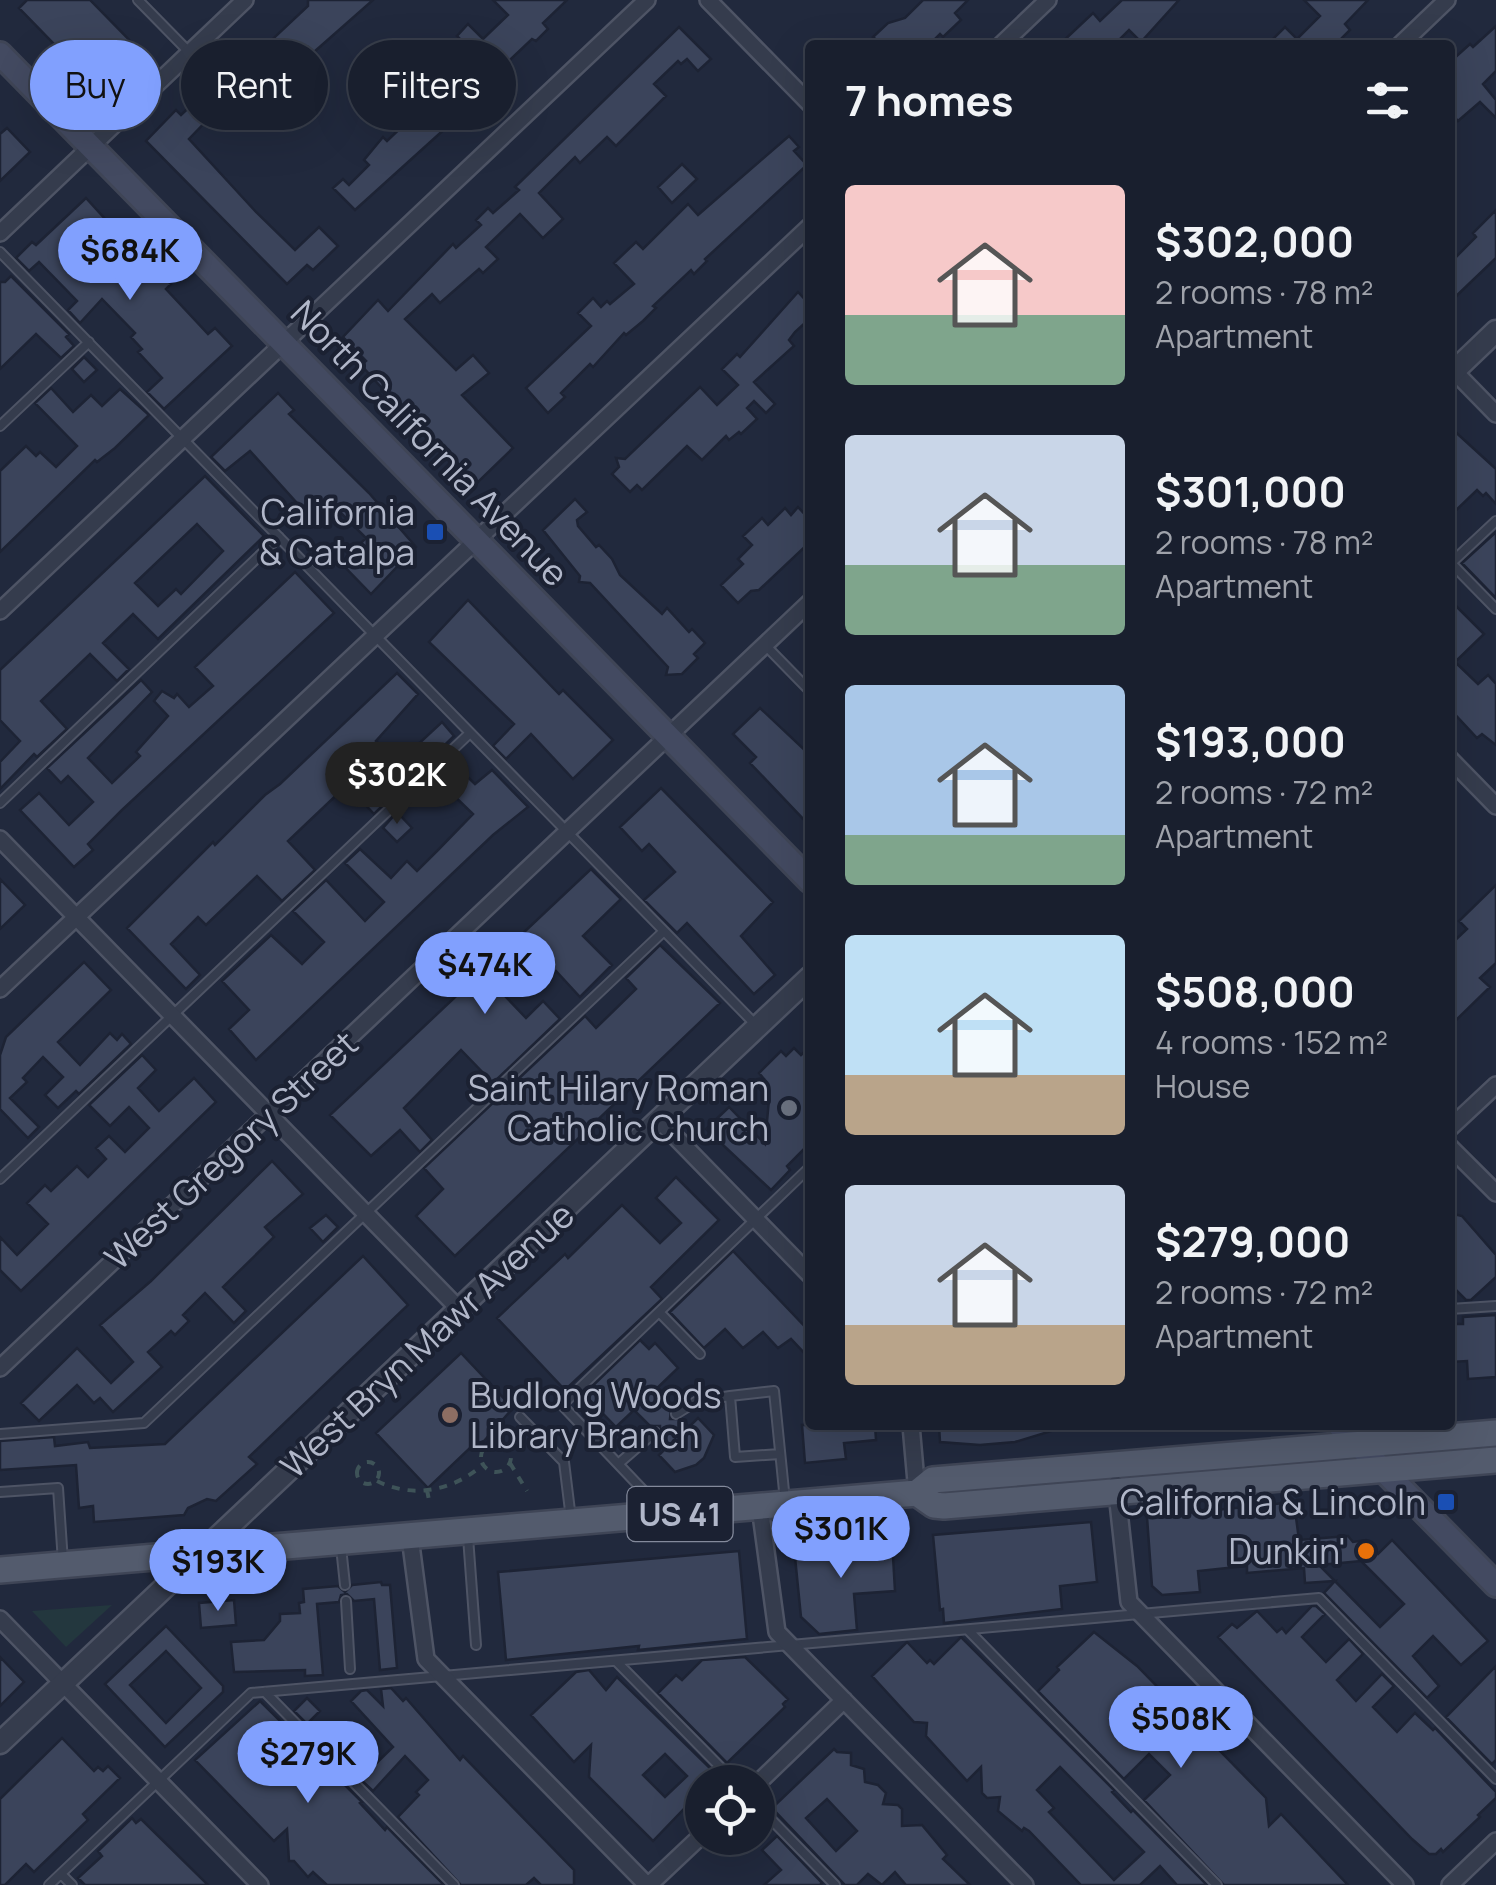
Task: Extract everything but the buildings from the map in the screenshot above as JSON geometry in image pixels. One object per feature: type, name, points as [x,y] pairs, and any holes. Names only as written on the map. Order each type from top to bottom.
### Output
[{"type":"main road","name":"North California Avenue","points":[[0,54],[805,877]]},
{"type":"main road","points":[[1344,1430],[1496,1585]]},
{"type":"main road","name":"US 41","points":[[0,1570],[668,1516],[916,1493],[933,1480],[1496,1433]]},
{"type":"main road","name":"US 41","points":[[916,1493],[934,1505],[944,1506],[1496,1460]]},
{"type":"street","points":[[203,40],[245,0]]},
{"type":"street","points":[[0,611],[647,0]]},
{"type":"street","points":[[708,0],[805,99]]},
{"type":"street","points":[[1006,40],[1048,0]]},
{"type":"street","points":[[1405,40],[1447,0]]},
{"type":"street","points":[[0,233],[181,61]]},
{"type":"street","points":[[0,990],[805,231]]},
{"type":"street","points":[[1455,370],[1496,331]]},
{"type":"street","points":[[1455,376],[1496,414]]},
{"type":"street","name":"West Gregory Street","points":[[0,1368],[805,607]]},
{"type":"street","points":[[1455,764],[1496,806]]},
{"type":"street","points":[[0,840],[460,1308]]},
{"type":"street","name":"West Bryn Mawr Avenue","points":[[0,1743],[805,982]]},
{"type":"street","points":[[1455,1123],[1496,1085]]},
{"type":"street","points":[[659,1120],[805,1269]]},
{"type":"street","points":[[1455,1152],[1496,1193]]},
{"type":"street","points":[[910,1430],[916,1493]]},
{"type":"street","points":[[1114,1465],[1129,1602],[1405,1885]]},
{"type":"street","points":[[773,1506],[777,1632],[1024,1885]]},
{"type":"street","points":[[410,1537],[426,1659],[648,1885],[685,1851]]},
{"type":"street","points":[[0,1619],[260,1885]]},
{"type":"street","points":[[775,1767],[844,1700]]},
{"type":"street","points":[[1450,1885],[1496,1841]]},
{"type":"lane","points":[[138,0],[181,44]]},
{"type":"lane","points":[[0,252],[758,1027]]},
{"type":"lane","points":[[0,426],[89,342]]},
{"type":"lane","points":[[1455,559],[1496,520]]},
{"type":"lane","points":[[0,803],[280,537]]},
{"type":"lane","points":[[1455,569],[1496,610]]},
{"type":"lane","points":[[765,645],[805,686]]},
{"type":"lane","points":[[0,1179],[470,733]]},
{"type":"lane","points":[[0,1434],[144,1423],[664,931]]},
{"type":"lane","points":[[668,1516],[562,1405],[805,1171]]},
{"type":"lane","points":[[1455,1309],[1496,1306]]},
{"type":"lane","points":[[659,1312],[700,1354]]},
{"type":"lane","points":[[676,1414],[698,1401],[774,1391],[780,1454],[773,1506]]},
{"type":"lane","points":[[730,1396],[735,1458],[780,1454]]},
{"type":"lane","points":[[520,1416],[564,1462],[572,1524]]},
{"type":"lane","points":[[618,1464],[655,1432]]},
{"type":"lane","points":[[0,1492],[58,1488],[64,1566]]},
{"type":"lane","points":[[468,1532],[476,1646]]},
{"type":"lane","points":[[341,1543],[345,1585]]},
{"type":"lane","points":[[50,1885],[251,1693],[1319,1598],[1496,1779]]},
{"type":"lane","points":[[346,1602],[350,1669]]},
{"type":"lane","points":[[968,1630],[1217,1885]]},
{"type":"lane","points":[[616,1661],[718,1765]]},
{"type":"lane","points":[[265,1692],[454,1885]]},
{"type":"lane","points":[[775,1823],[835,1885]]},
{"type":"lane","points":[[61,1874],[72,1885]]},
{"type":"path","points":[[484,1464],[485,1448],[498,1442],[509,1450],[510,1463],[527,1491]]},
{"type":"path","points":[[484,1464],[498,1472],[510,1463]]},
{"type":"path","points":[[376,1464],[380,1474],[376,1480],[366,1484],[360,1480],[360,1466],[376,1464]]},
{"type":"path","points":[[376,1480],[394,1490],[427,1490],[452,1485],[484,1464]]},
{"type":"path","points":[[427,1490],[429,1500]]},
{"type":"shaded area","points":[[112,1605],[66,1647],[32,1611]]},
{"type":"place","name":"California & Catalpa","points":[[435,532]]},
{"type":"place","name":"Saint Hilary Roman Catholic Church","points":[[789,1108]]},
{"type":"place","name":"Budlong Woods Library Branch","points":[[450,1415]]},
{"type":"place","name":"California & Lincoln","points":[[1446,1502]]},
{"type":"place","name":"Dunkin'","points":[[1366,1551]]}]
